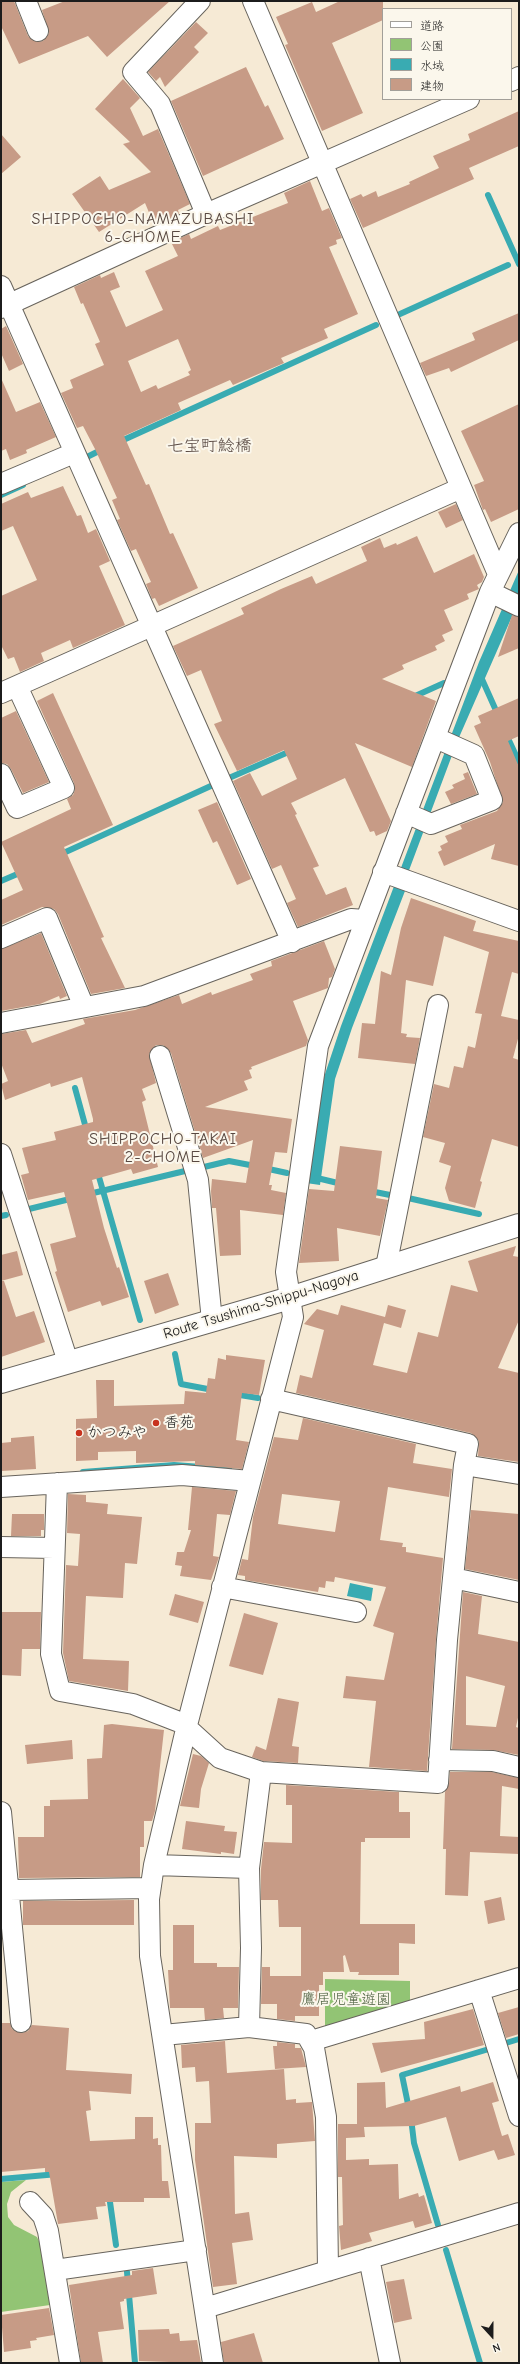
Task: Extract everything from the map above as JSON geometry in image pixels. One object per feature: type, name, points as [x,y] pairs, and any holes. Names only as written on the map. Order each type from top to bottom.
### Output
[{"type":"main road","name":"Route Tsushima-Shippu-Nagoya","points":[[1,1382],[290,1298],[519,1225]]},
{"type":"street","points":[[26,1],[38,31]]},
{"type":"street","points":[[200,1],[133,72],[160,104],[206,214]]},
{"type":"street","points":[[213,2363],[150,1956],[150,1888],[154,1865],[187,1726],[293,1317],[286,1272],[318,1046],[365,920],[394,876],[508,600],[253,1]]},
{"type":"street","points":[[5,306],[206,214],[467,100]]},
{"type":"street","points":[[1,286],[5,306],[153,626],[292,942]]},
{"type":"street","points":[[1,484],[74,453]]},
{"type":"street","points":[[1,774],[17,808],[64,788],[5,691],[461,488]]},
{"type":"street","points":[[498,574],[519,533]]},
{"type":"street","points":[[418,818],[492,800],[474,755],[449,743]]},
{"type":"street","points":[[394,876],[519,921]]},
{"type":"street","points":[[1,938],[46,918],[84,1007]]},
{"type":"street","points":[[1,1023],[144,996],[351,919],[365,920]]},
{"type":"street","points":[[386,1267],[438,1005]]},
{"type":"street","points":[[160,1056],[198,1180],[212,1321]]},
{"type":"street","points":[[1,1154],[68,1362]]},
{"type":"street","points":[[57,1483],[51,1654],[60,1691],[133,1704],[187,1726],[220,1758],[261,1772],[438,1783],[453,1578],[464,1465],[468,1444],[271,1399]]},
{"type":"street","points":[[464,1465],[519,1474]]},
{"type":"street","points":[[1,1487],[182,1475],[250,1481]]},
{"type":"street","points":[[1,1548],[54,1548]]},
{"type":"street","points":[[453,1578],[519,1592]]},
{"type":"street","points":[[222,1587],[356,1612]]},
{"type":"street","points":[[439,1760],[493,1761],[519,1767]]},
{"type":"street","points":[[249,2027],[252,1948],[249,1868],[261,1772]]},
{"type":"street","points":[[1,1812],[21,2022]]},
{"type":"street","points":[[154,1865],[249,1868]]},
{"type":"street","points":[[9,1890],[150,1888]]},
{"type":"street","points":[[311,2041],[519,1978]]},
{"type":"street","points":[[480,1990],[519,2116]]},
{"type":"street","points":[[163,2035],[249,2027],[306,2034],[311,2041],[326,2117],[328,2271]]},
{"type":"street","points":[[30,2202],[43,2216],[48,2230],[70,2363]]},
{"type":"street","points":[[205,2308],[519,2213]]},
{"type":"street","points":[[55,2270],[196,2250]]},
{"type":"street","points":[[369,2258],[390,2363]]},
{"type":"green space","name":"鷹居児童遊園","points":[[325,1979],[410,1981],[410,2002],[325,2028]]},
{"type":"green space","points":[[26,2180],[11,2192],[7,2204],[8,2217],[14,2225],[37,2237],[44,2252],[57,2304],[1,2312],[1,2182]]},
{"type":"water","points":[[519,570],[519,594],[514,612],[457,742],[402,889],[405,891],[352,1028],[335,1079],[320,1185],[306,1183],[324,1077],[341,1026],[479,662]]},
{"type":"water","points":[[350,1583],[373,1588],[371,1601],[347,1596]]},
{"type":"building","points":[[1,1],[14,1],[28,36],[37,42],[43,41],[49,33],[42,10],[65,1],[170,1],[107,57],[88,36],[19,64],[1,26]]},
{"type":"building","points":[[340,1],[383,1],[382,20],[332,43],[363,113],[322,131],[285,45],[288,44],[276,17],[312,2],[316,12]]},
{"type":"building","points":[[196,22],[208,33],[194,47],[199,52],[165,87],[160,77],[156,81],[148,72]]},
{"type":"building","points":[[246,67],[265,107],[268,105],[284,139],[203,176],[171,101]]},
{"type":"building","points":[[123,79],[140,98],[130,108],[143,136],[158,129],[190,204],[178,210],[179,214],[162,222],[160,219],[153,222],[145,203],[99,232],[72,194],[100,176],[109,190],[151,172],[123,144],[130,142],[95,109]]},
{"type":"building","points":[[519,111],[519,146],[469,168],[474,179],[363,228],[350,199],[361,194],[363,197],[376,191],[378,197],[410,184],[409,182],[439,168],[433,156],[470,140],[468,134]]},
{"type":"building","points":[[1,134],[21,157],[1,174]]},
{"type":"building","points":[[310,181],[322,211],[329,208],[342,238],[336,240],[337,244],[329,247],[358,314],[324,329],[328,338],[281,358],[284,363],[233,385],[230,380],[178,403],[181,410],[124,436],[146,485],[149,484],[170,534],[173,533],[198,588],[159,606],[155,598],[152,599],[146,584],[151,582],[136,549],[131,551],[117,520],[120,519],[112,500],[117,498],[95,449],[83,426],[77,428],[61,393],[73,388],[70,380],[104,365],[95,344],[100,342],[83,303],[81,304],[74,287],[100,275],[101,278],[114,272],[120,287],[110,291],[126,327],[163,310],[145,271],[178,256],[171,242],[189,234],[191,239],[218,226],[220,230],[288,203],[284,193]],"holes":[[[178,339],[191,370],[188,372],[190,375],[158,389],[156,385],[141,392],[128,361]]]},
{"type":"building","points":[[519,313],[519,340],[451,372],[449,368],[426,376],[420,363],[475,340],[472,333]]},
{"type":"building","points":[[6,326],[23,364],[9,371],[1,353],[1,329]]},
{"type":"building","points":[[1,378],[16,412],[40,402],[56,437],[26,450],[27,453],[10,460],[6,449],[1,451]]},
{"type":"building","points":[[519,404],[519,509],[491,522],[485,509],[483,510],[474,485],[484,481],[461,431]]},
{"type":"building","points":[[63,486],[77,516],[81,515],[88,533],[96,529],[110,561],[99,566],[125,625],[73,648],[70,640],[41,653],[44,661],[20,672],[14,657],[8,659],[1,645],[1,596],[37,580],[13,526],[1,531],[1,504],[28,492],[31,498]]},
{"type":"building","points":[[456,504],[463,520],[446,528],[438,512]]},
{"type":"building","points":[[417,536],[434,573],[474,554],[484,577],[482,582],[477,585],[479,589],[467,594],[469,599],[444,610],[453,630],[442,635],[445,641],[435,646],[437,650],[402,665],[404,669],[382,679],[436,701],[412,767],[355,743],[391,821],[387,831],[376,836],[374,831],[370,832],[345,778],[291,803],[297,814],[295,815],[319,866],[313,868],[326,895],[346,887],[353,905],[298,927],[287,903],[296,899],[281,865],[272,869],[233,781],[250,773],[262,796],[297,779],[284,750],[237,771],[214,724],[222,721],[201,670],[187,676],[173,646],[244,614],[241,608],[281,589],[312,576],[316,584],[367,561],[361,547],[380,538],[384,548],[396,543],[397,545]]},
{"type":"building","points":[[512,615],[519,617],[519,648],[498,657]]},
{"type":"building","points":[[53,693],[113,825],[64,847],[104,937],[101,938],[125,988],[91,994],[58,914],[54,909],[42,907],[1,925],[1,900],[23,890],[1,842],[71,809],[67,799],[73,795],[75,790],[74,783],[37,701]]},
{"type":"building","points":[[519,698],[519,736],[508,741],[519,767],[519,866],[491,859],[495,844],[444,866],[438,852],[442,850],[440,846],[448,842],[445,836],[462,829],[460,825],[497,811],[503,802],[490,762],[474,726],[481,723],[478,716]]},
{"type":"building","points":[[16,711],[49,782],[23,793],[11,769],[7,764],[1,763],[1,718]]},
{"type":"building","points":[[468,772],[477,794],[451,804],[445,792],[454,788],[452,785],[465,779],[463,774]]},
{"type":"building","points":[[217,802],[251,879],[237,885],[217,841],[213,843],[198,810]]},
{"type":"building","points":[[411,898],[476,921],[473,931],[519,941],[519,974],[512,972],[501,1016],[519,1020],[519,1035],[513,1058],[519,1060],[519,1147],[492,1139],[480,1181],[482,1182],[475,1208],[449,1201],[445,1188],[451,1166],[439,1162],[445,1143],[423,1137],[434,1084],[449,1088],[454,1066],[463,1068],[468,1046],[475,1048],[482,1014],[475,1013],[489,952],[444,936],[433,986],[406,980],[401,1033],[407,1034],[406,1037],[420,1038],[415,1064],[358,1058],[362,1023],[375,1024],[381,971],[391,975],[401,928]]},
{"type":"building","points":[[41,933],[67,996],[60,999],[59,996],[40,1004],[1,1011],[1,949]]},
{"type":"building","points":[[324,941],[335,969],[332,977],[329,978],[328,988],[293,1001],[308,1040],[306,1046],[251,1067],[252,1069],[249,1070],[252,1078],[244,1081],[248,1090],[205,1107],[292,1119],[287,1153],[275,1152],[269,1185],[272,1185],[271,1190],[286,1193],[283,1215],[240,1210],[241,1255],[220,1256],[216,1208],[212,1208],[212,1179],[246,1183],[253,1140],[203,1158],[171,1053],[163,1045],[156,1045],[149,1054],[156,1083],[142,1089],[146,1100],[142,1102],[158,1167],[133,1174],[131,1169],[92,1180],[104,1228],[117,1268],[119,1267],[129,1297],[102,1306],[100,1301],[68,1312],[55,1272],[57,1271],[50,1244],[76,1237],[64,1192],[28,1200],[21,1175],[29,1173],[22,1148],[56,1140],[54,1132],[93,1122],[93,1119],[82,1077],[51,1087],[50,1083],[5,1100],[1,1084],[8,1081],[1,1063],[1,1034],[26,1030],[32,1043],[85,1024],[83,1019],[135,1010],[179,995],[182,1004],[211,992],[212,995],[253,980],[250,974],[272,966],[271,961]]},
{"type":"building","points":[[340,1146],[382,1151],[376,1198],[388,1200],[380,1236],[337,1228],[339,1261],[299,1263],[309,1189],[334,1191]]},
{"type":"building","points":[[516,1246],[513,1256],[519,1257],[519,1320],[498,1368],[519,1373],[519,1462],[478,1456],[479,1441],[471,1433],[296,1393],[300,1375],[312,1378],[324,1330],[304,1324],[317,1309],[338,1315],[341,1305],[385,1317],[388,1305],[406,1310],[401,1328],[384,1323],[373,1365],[407,1373],[418,1332],[438,1337],[451,1285],[478,1292],[468,1261]]},
{"type":"building","points":[[17,1251],[23,1275],[1,1281],[1,1255]]},
{"type":"building","points":[[168,1273],[179,1305],[155,1314],[144,1281]]},
{"type":"building","points":[[1,1281],[4,1281],[16,1317],[34,1311],[45,1342],[1,1357]]},
{"type":"building","points":[[226,1355],[265,1360],[259,1395],[242,1393],[236,1440],[249,1442],[242,1469],[195,1465],[195,1461],[136,1463],[136,1451],[98,1452],[98,1460],[76,1461],[76,1419],[97,1418],[96,1380],[114,1380],[114,1406],[184,1404],[185,1391],[206,1393],[208,1378],[215,1379],[218,1358],[226,1360]]},
{"type":"building","points":[[303,1418],[416,1444],[413,1463],[452,1469],[449,1497],[388,1487],[380,1540],[403,1543],[402,1547],[406,1547],[406,1552],[443,1558],[427,1771],[369,1767],[376,1701],[343,1698],[346,1676],[384,1680],[394,1633],[373,1626],[386,1587],[335,1577],[334,1582],[326,1581],[325,1588],[319,1587],[318,1592],[245,1580],[245,1576],[238,1575],[242,1559],[248,1560],[253,1517],[274,1437],[298,1440]],"holes":[[[282,1494],[340,1501],[335,1532],[278,1524]]]},
{"type":"building","points":[[34,1436],[36,1469],[1,1471],[1,1443],[11,1442],[11,1438]]},
{"type":"building","points":[[192,1487],[236,1491],[230,1515],[217,1514],[213,1556],[219,1557],[211,1580],[180,1576],[182,1566],[175,1565],[177,1552],[184,1552],[191,1530],[188,1530]]},
{"type":"building","points":[[68,1494],[86,1495],[86,1502],[108,1504],[107,1514],[142,1517],[137,1564],[125,1563],[123,1598],[86,1596],[83,1659],[129,1661],[128,1691],[69,1681],[63,1653],[66,1565],[78,1566],[80,1534],[67,1533]]},
{"type":"building","points":[[471,1510],[519,1514],[519,1580],[465,1569]]},
{"type":"building","points":[[12,1514],[44,1514],[44,1530],[41,1530],[41,1536],[11,1536]]},
{"type":"building","points":[[463,1592],[482,1596],[478,1634],[519,1642],[519,1713],[516,1727],[519,1728],[519,1755],[493,1750],[452,1749]],"holes":[[[466,1676],[505,1686],[496,1727],[466,1725]]]},
{"type":"building","points":[[175,1594],[204,1602],[198,1623],[169,1615]]},
{"type":"building","points":[[1,1612],[41,1612],[40,1649],[22,1649],[21,1676],[1,1675]]},
{"type":"building","points":[[244,1613],[278,1623],[263,1675],[229,1666]]},
{"type":"building","points":[[278,1698],[299,1702],[292,1746],[299,1747],[298,1763],[263,1761],[252,1757],[256,1746],[266,1750]]},
{"type":"building","points":[[112,1724],[164,1730],[155,1811],[152,1821],[144,1821],[144,1847],[140,1847],[140,1877],[19,1878],[18,1837],[44,1837],[44,1806],[50,1806],[50,1800],[88,1799],[87,1759],[102,1758],[104,1725]]},
{"type":"building","points":[[72,1740],[73,1759],[27,1764],[25,1745]]},
{"type":"building","points":[[193,1754],[201,1756],[209,1763],[201,1789],[199,1808],[180,1806]]},
{"type":"building","points":[[450,1772],[492,1772],[519,1778],[519,1789],[502,1786],[500,1836],[519,1837],[519,1854],[470,1852],[468,1896],[445,1895],[446,1849],[443,1849],[445,1792],[449,1784]]},
{"type":"building","points":[[286,1785],[399,1792],[399,1812],[410,1812],[410,1838],[365,1838],[365,1842],[361,1842],[360,1924],[415,1924],[415,1944],[399,1943],[399,1975],[358,1975],[359,1972],[350,1972],[345,1955],[343,1956],[344,1972],[323,1972],[323,1985],[319,1985],[319,2016],[295,2016],[295,2021],[277,2019],[277,2004],[261,2004],[262,1967],[270,1967],[270,1976],[301,1976],[301,1927],[279,1927],[278,1900],[261,1900],[261,1869],[264,1842],[292,1843],[292,1805],[286,1805]]},
{"type":"building","points":[[186,1821],[225,1826],[224,1831],[237,1832],[234,1854],[221,1852],[221,1854],[182,1849]]},
{"type":"building","points":[[501,1897],[505,1920],[488,1924],[484,1901]]},
{"type":"building","points":[[134,1900],[134,1925],[23,1925],[23,1901]]},
{"type":"building","points":[[173,1925],[194,1925],[194,1963],[217,1963],[217,1967],[239,1967],[238,2008],[223,2008],[224,2018],[205,2020],[204,2008],[170,2008],[168,1970],[173,1970]]},
{"type":"building","points":[[519,2007],[519,2034],[506,2038],[498,2013]]},
{"type":"building","points":[[473,2009],[484,2045],[381,2073],[372,2043],[425,2039],[424,2022]]},
{"type":"building","points":[[1,2023],[10,2023],[12,2029],[22,2033],[28,2031],[32,2025],[69,2028],[66,2070],[132,2074],[131,2094],[89,2091],[91,2110],[86,2111],[90,2141],[135,2139],[135,2117],[153,2117],[153,2139],[158,2138],[158,2145],[161,2145],[162,2181],[168,2181],[170,2198],[144,2198],[144,2202],[105,2202],[106,2206],[96,2207],[98,2219],[58,2224],[49,2172],[45,2172],[45,2168],[1,2172]]},
{"type":"building","points":[[225,2041],[227,2073],[284,2069],[286,2100],[296,2099],[296,2103],[312,2102],[315,2141],[277,2144],[277,2158],[234,2156],[235,2214],[249,2212],[253,2240],[232,2243],[237,2284],[213,2287],[195,2160],[195,2123],[211,2123],[209,2081],[196,2082],[195,2067],[182,2068],[181,2045]]},
{"type":"building","points":[[277,2042],[295,2044],[295,2048],[301,2048],[306,2067],[275,2069],[273,2046],[277,2046]]},
{"type":"building","points":[[385,2082],[386,2108],[460,2086],[461,2092],[493,2082],[499,2101],[492,2103],[502,2136],[508,2134],[515,2155],[498,2160],[494,2150],[459,2161],[446,2117],[414,2126],[364,2127],[365,2137],[346,2138],[346,2160],[369,2159],[369,2165],[398,2164],[399,2199],[418,2193],[419,2197],[424,2195],[432,2223],[415,2228],[413,2221],[369,2233],[372,2241],[341,2250],[339,2226],[343,2225],[342,2177],[338,2177],[338,2124],[357,2124],[357,2083]]},
{"type":"building","points":[[153,2268],[157,2294],[124,2299],[124,2301],[120,2302],[124,2329],[98,2332],[103,2363],[81,2363],[69,2285],[132,2275],[132,2271]]},
{"type":"building","points":[[404,2279],[412,2319],[394,2323],[386,2282]]},
{"type":"building","points":[[49,2308],[54,2335],[36,2338],[37,2340],[30,2341],[31,2348],[4,2352],[1,2315]]},
{"type":"building","points":[[169,2329],[170,2334],[179,2333],[180,2341],[197,2340],[201,2363],[139,2361],[138,2330]]},
{"type":"building","points":[[254,2333],[263,2363],[224,2363],[221,2342]]},
{"type":"waterway","points":[[488,195],[519,264]]},
{"type":"waterway","points":[[400,314],[508,265]]},
{"type":"waterway","points":[[119,442],[376,325]]},
{"type":"waterway","points":[[87,457],[103,449]]},
{"type":"waterway","points":[[1,495],[23,485]]},
{"type":"waterway","points":[[481,677],[498,715]]},
{"type":"waterway","points":[[413,697],[444,683]]},
{"type":"waterway","points":[[506,734],[519,762]]},
{"type":"waterway","points":[[229,778],[293,750]]},
{"type":"waterway","points":[[59,855],[213,785]]},
{"type":"waterway","points":[[1,881],[22,872]]},
{"type":"waterway","points":[[75,1088],[87,1132]]},
{"type":"waterway","points":[[204,1167],[229,1161],[255,1166]]},
{"type":"waterway","points":[[264,1168],[287,1173]]},
{"type":"waterway","points":[[97,1170],[140,1320]]},
{"type":"waterway","points":[[89,1194],[185,1171]]},
{"type":"waterway","points":[[317,1178],[342,1184]]},
{"type":"waterway","points":[[370,1191],[390,1195]]},
{"type":"waterway","points":[[25,1210],[74,1198]]},
{"type":"waterway","points":[[408,1198],[479,1214]]},
{"type":"waterway","points":[[1,1216],[6,1215]]},
{"type":"waterway","points":[[175,1354],[181,1384],[213,1390]]},
{"type":"waterway","points":[[234,1394],[258,1398]]},
{"type":"waterway","points":[[83,1472],[174,1465],[229,1469]]},
{"type":"waterway","points":[[506,2043],[519,2039]]},
{"type":"waterway","points":[[409,2109],[402,2075],[489,2049]]},
{"type":"waterway","points":[[411,2118],[414,2143],[438,2225]]},
{"type":"waterway","points":[[1,2179],[58,2174]]},
{"type":"waterway","points":[[109,2195],[116,2245]]},
{"type":"waterway","points":[[446,2250],[480,2363]]},
{"type":"waterway","points":[[127,2272],[135,2363]]},
{"type":"place","name":"香苑","points":[[156,1423]]},
{"type":"place","name":"かつみや","points":[[79,1433]]},
{"type":"district","name":"SHIPPOCHO-NAMAZUBASHI 6-CHOME","points":[[143,228]]},
{"type":"district","name":"七宝町鯰橋","points":[[209,446]]},
{"type":"district","name":"SHIPPOCHO-TAKAI 2-CHOME","points":[[163,1148]]}]
